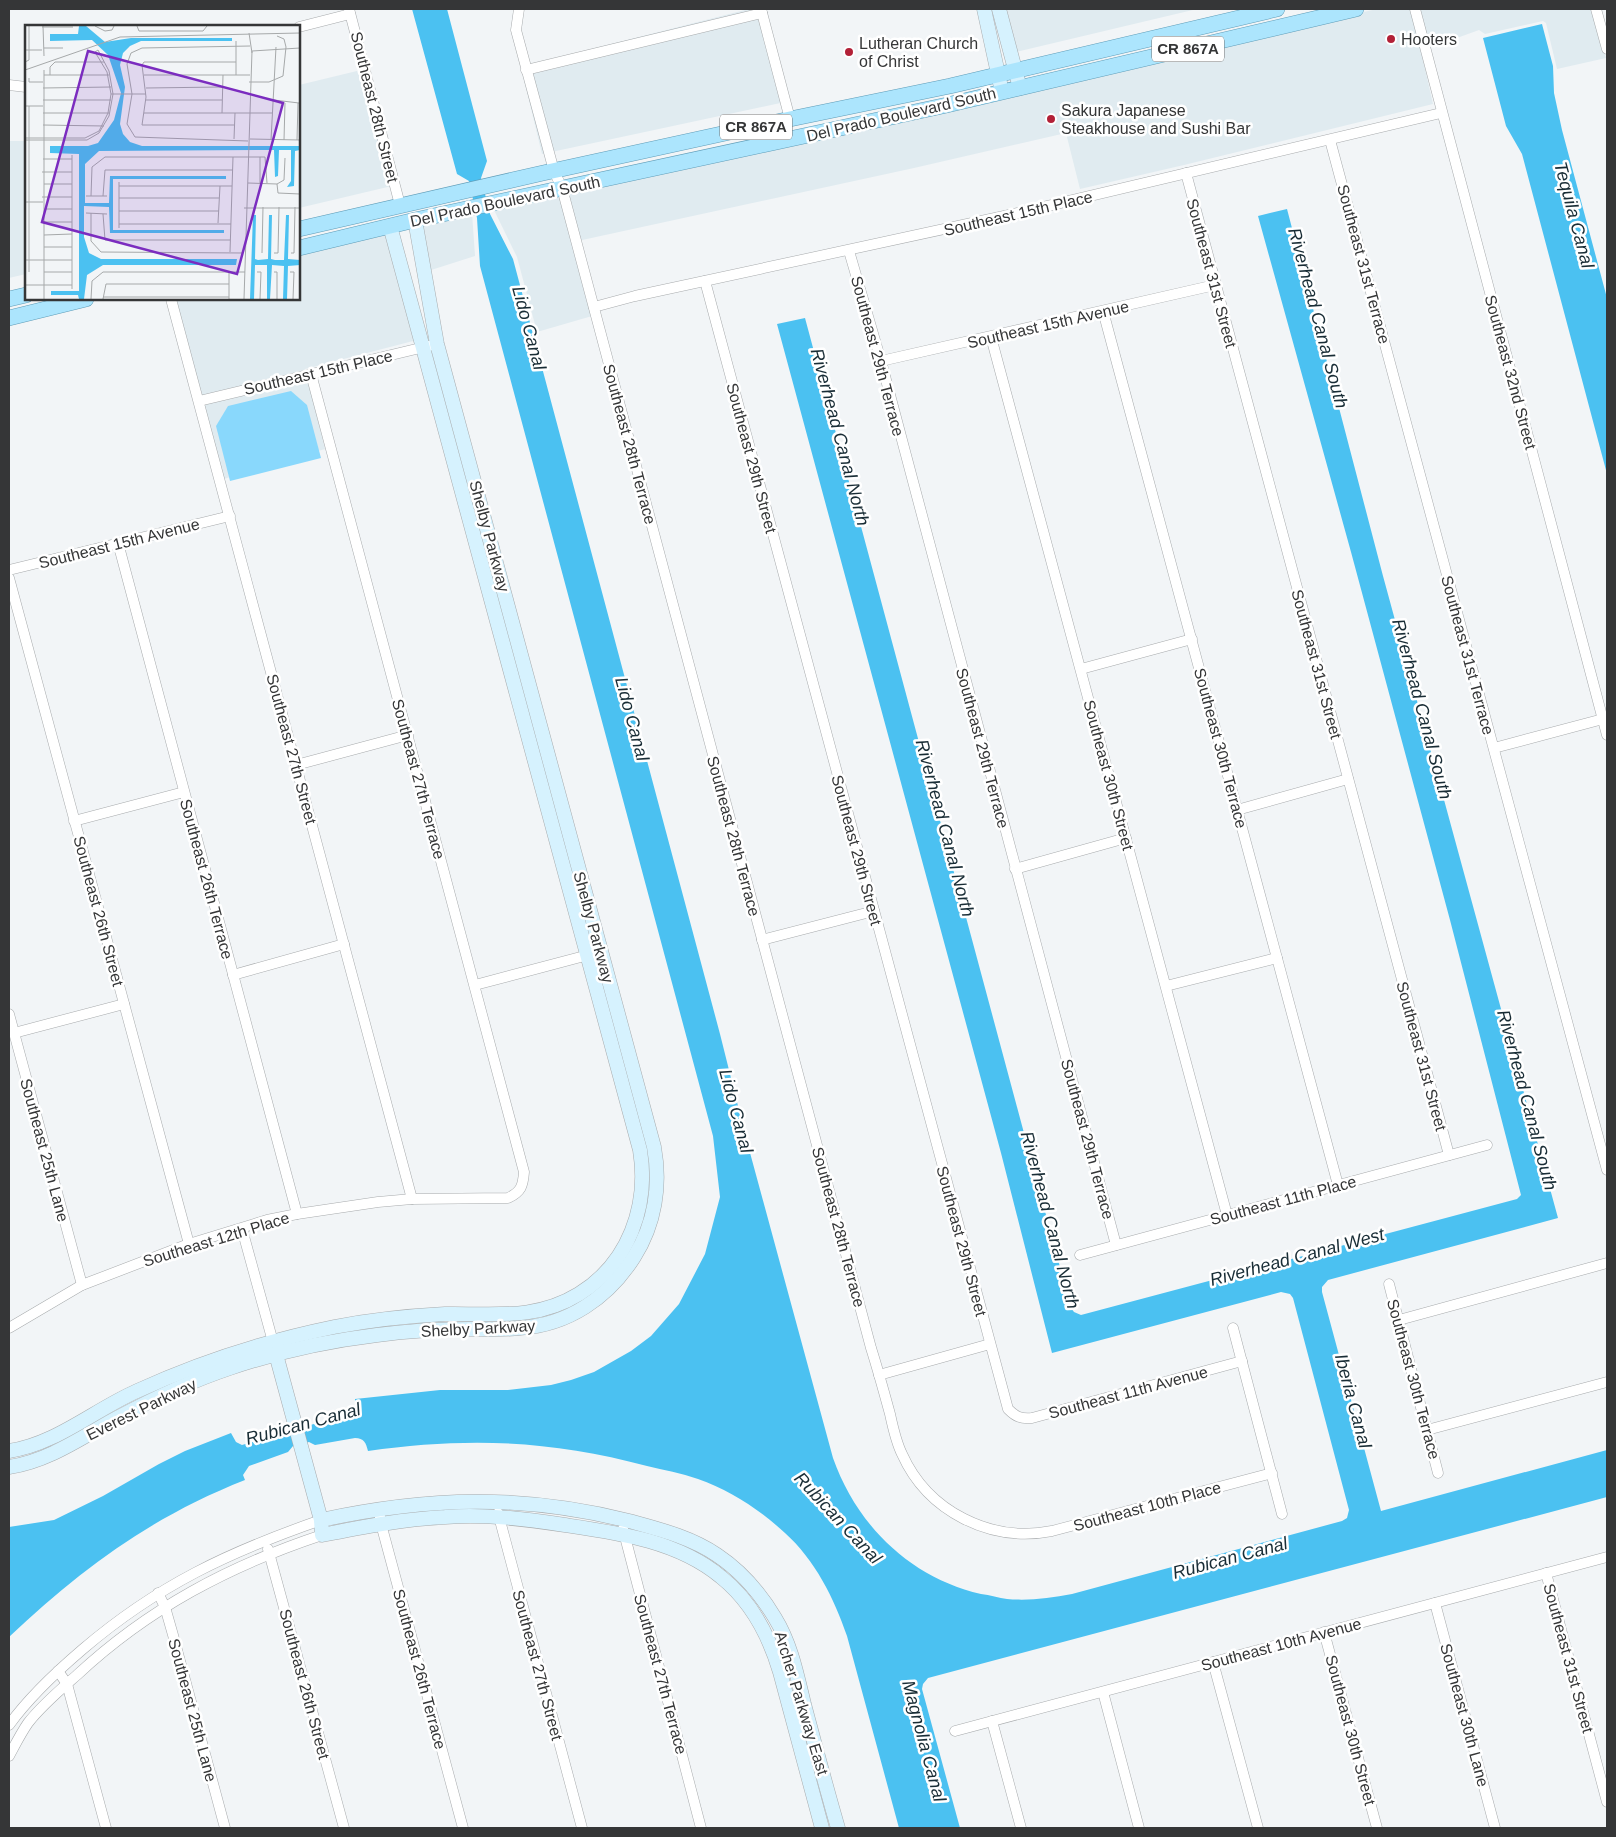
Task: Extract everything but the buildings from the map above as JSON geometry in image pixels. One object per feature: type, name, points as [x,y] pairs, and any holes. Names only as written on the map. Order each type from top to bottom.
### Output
[{"type":"main road","name":"Del Prado Boulevard South","points":[[300,229],[400,205],[1016,70],[1277,9]]},
{"type":"main road","name":"Del Prado Boulevard South","points":[[300,248],[415,220],[1020,88],[1356,9]]},
{"type":"main road","points":[[747,148],[779,133],[785,128],[790,119]]},
{"type":"main road","points":[[390,226],[413,212],[443,204],[459,192]]},
{"type":"main road","points":[[328,241],[344,230],[381,221],[400,205]]},
{"type":"main road","points":[[9,299],[25,294]]},
{"type":"main road","points":[[9,318],[82,300]]},
{"type":"street","name":"Southeast 28th Terrace","points":[[518,9],[516,30],[526,70],[554,171],[562,188],[762,940],[902,1454],[913,1475],[928,1493],[945,1508],[968,1522],[989,1529],[1022,1534]]},
{"type":"street","points":[[984,9],[1002,92]]},
{"type":"street","points":[[999,9],[1020,88]]},
{"type":"street","name":"Southeast 32nd Street","points":[[1415,9],[1607,735]]},
{"type":"street","points":[[1596,9],[1607,49]]},
{"type":"street","points":[[526,70],[762,11],[790,119]]},
{"type":"street","points":[[300,27],[350,12]]},
{"type":"street","name":"Southeast 28th Street","points":[[350,12],[400,205]]},
{"type":"street","points":[[9,85],[25,87]]},
{"type":"street","name":"Southeast 15th Place","points":[[594,307],[1018,213],[1441,113]]},
{"type":"street","name":"Southeast 31st Terrace","points":[[1330,140],[1607,1170]]},
{"type":"street","name":"Southeast 31st Street","points":[[1186,173],[1449,1156]]},
{"type":"street","name":"Shelby Parkway","points":[[274,1348],[363,1322],[409,1316],[446,1314],[519,1314],[544,1309],[567,1300],[587,1289],[616,1260],[628,1241],[636,1222],[641,1198],[642,1173],[640,1150],[587,955],[431,346],[415,220]]},
{"type":"street","name":"Shelby Parkway","points":[[274,1348],[419,1330],[507,1329],[534,1327],[556,1321],[581,1310],[604,1294],[619,1279],[638,1252],[647,1232],[656,1192],[657,1170],[654,1147],[601,951],[431,346],[390,226]]},
{"type":"street","name":"Southeast 29th Terrace","points":[[849,251],[881,361],[1116,1245]]},
{"type":"street","name":"Southeast 29th Street","points":[[705,281],[990,1344],[1008,1409],[1014,1415]]},
{"type":"street","name":"Southeast 15th Avenue","points":[[881,361],[1215,285]]},
{"type":"street","name":"Southeast 27th Street","points":[[172,300],[412,1199]]},
{"type":"street","name":"Southeast 30th Terrace","points":[[1104,311],[1338,1186]]},
{"type":"street","name":"Southeast 30th Street","points":[[991,336],[1227,1215]]},
{"type":"street","name":"Southeast 15th Place","points":[[199,401],[431,346]]},
{"type":"street","name":"Southeast 27th Terrace","points":[[311,374],[524,1172],[524,1185]]},
{"type":"street","name":"Southeast 15th Avenue","points":[[9,570],[230,516]]},
{"type":"street","name":"Southeast 26th Terrace","points":[[118,543],[297,1214]]},
{"type":"street","name":"Southeast 26th Street","points":[[9,578],[189,1244]]},
{"type":"street","points":[[1081,669],[1192,639]]},
{"type":"street","points":[[1494,748],[1603,719]]},
{"type":"street","points":[[296,765],[408,735]]},
{"type":"street","points":[[1237,810],[1348,780]]},
{"type":"street","points":[[74,821],[184,792]]},
{"type":"street","points":[[1015,869],[1126,838]]},
{"type":"street","points":[[762,940],[874,911]]},
{"type":"street","points":[[233,975],[344,944]]},
{"type":"street","points":[[475,986],[601,951]]},
{"type":"street","points":[[1166,986],[1277,958]]},
{"type":"street","points":[[14,1033],[124,1004]]},
{"type":"street","name":"Southeast 25th Lane","points":[[9,1014],[82,1286]]},
{"type":"street","name":"Southeast 11th Place","points":[[1080,1255],[1487,1145]]},
{"type":"street","points":[[640,1150],[654,1147]]},
{"type":"street","name":"Southeast 12th Place","points":[[9,1328],[82,1286],[189,1244],[267,1220],[297,1214],[412,1199],[508,1198],[517,1194],[524,1185]]},
{"type":"street","points":[[9,1756],[28,1724],[67,1684],[116,1641],[165,1607],[210,1581],[270,1554],[322,1535],[321,1520],[242,1228]]},
{"type":"street","points":[[1399,1320],[1607,1263]]},
{"type":"street","name":"Southeast 30th Terrace","points":[[1389,1284],[1438,1473]]},
{"type":"street","points":[[1233,1328],[1282,1514]]},
{"type":"street","points":[[879,1375],[990,1344]]},
{"type":"street","name":"Everest Parkway","points":[[9,1452],[38,1444],[136,1391],[220,1356],[274,1348]]},
{"type":"street","name":"Everest Parkway","points":[[9,1467],[38,1460],[59,1451],[126,1413],[274,1348]]},
{"type":"street","name":"Southeast 11th Avenue","points":[[1014,1415],[1032,1418],[1242,1361]]},
{"type":"street","points":[[1427,1430],[1607,1382]]},
{"type":"street","points":[[69,1428],[76,1441]]},
{"type":"street","name":"Southeast 10th Place","points":[[1022,1534],[1052,1531],[1272,1473]]},
{"type":"street","name":"Archer Parkway East","points":[[321,1520],[379,1510],[451,1501],[497,1502],[561,1507],[622,1520],[679,1536],[709,1550],[737,1570],[765,1602],[779,1625],[791,1656],[838,1828]]},
{"type":"street","name":"Southeast 27th Street","points":[[497,1502],[498,1517],[582,1828]]},
{"type":"street","name":"Southeast 26th Terrace","points":[[379,1510],[381,1524],[463,1828]]},
{"type":"street","name":"Archer Parkway East","points":[[322,1535],[381,1524],[447,1516],[524,1519],[624,1535],[669,1548],[705,1565],[731,1585],[755,1614],[776,1658],[822,1828]]},
{"type":"street","points":[[9,1725],[28,1700],[58,1671],[106,1629],[158,1593],[218,1560],[264,1540],[321,1520]]},
{"type":"street","name":"Southeast 27th Terrace","points":[[622,1520],[624,1535],[701,1828]]},
{"type":"street","name":"Southeast 26th Street","points":[[264,1540],[270,1554],[344,1828]]},
{"type":"street","name":"Southeast 10th Avenue","points":[[955,1731],[1607,1557]]},
{"type":"street","name":"Southeast 31st Street","points":[[1546,1573],[1607,1802]]},
{"type":"street","name":"Southeast 25th Lane","points":[[158,1593],[165,1607],[226,1828]]},
{"type":"street","name":"Southeast 30th Lane","points":[[1435,1603],[1495,1828]]},
{"type":"street","name":"Southeast 30th Street","points":[[1324,1632],[1377,1828]]},
{"type":"street","points":[[1213,1662],[1258,1828]]},
{"type":"street","points":[[58,1671],[67,1684],[106,1828]]},
{"type":"street","points":[[1103,1692],[1139,1828]]},
{"type":"street","points":[[992,1721],[1021,1828]]},
{"type":"shaded area","points":[[749,9],[763,9],[785,102],[542,154],[521,67]]},
{"type":"shaded area","points":[[1004,9],[1197,9],[1016,52]]},
{"type":"shaded area","points":[[1377,9],[1607,9],[1594,13],[1606,58],[1557,69],[1546,23],[1543,21],[1485,34],[1479,30],[1421,51],[1433,104],[1184,165],[1080,189],[1066,133],[573,242],[599,314],[537,332],[517,257],[493,208]]},
{"type":"shaded area","points":[[361,70],[396,185],[300,208],[300,85]]},
{"type":"shaded area","points":[[9,141],[25,141],[25,274],[9,278]]},
{"type":"shaded area","points":[[472,213],[475,256],[428,271],[420,225]]},
{"type":"shaded area","points":[[387,233],[417,340],[305,369],[325,449],[217,481],[169,300],[300,300],[300,254]]},
{"type":"shaded area","points":[[291,391],[307,405],[321,458],[230,481],[216,426],[228,406]]},
{"type":"water","points":[[412,9],[447,9],[487,161],[481,178],[490,214],[513,259],[720,1034],[746,1138],[833,1458],[843,1483],[856,1506],[872,1527],[890,1546],[932,1576],[981,1594],[1015,1600],[1072,1594],[1342,1521],[1347,1518],[1349,1510],[1293,1298],[1290,1294],[1281,1292],[1052,1353],[1001,1153],[777,324],[805,318],[1071,1308],[1074,1312],[1081,1315],[1517,1199],[1521,1195],[1450,920],[1258,216],[1287,209],[1383,576],[1558,1218],[1328,1280],[1322,1287],[1322,1292],[1381,1511],[1607,1450],[1607,1497],[928,1678],[923,1684],[922,1689],[960,1828],[899,1828],[842,1622],[822,1580],[806,1555],[796,1544],[765,1516],[722,1489],[685,1475],[611,1457],[542,1446],[474,1443],[440,1444],[368,1451],[361,1439],[355,1438],[315,1445],[309,1442],[293,1446],[288,1452],[249,1466],[243,1475],[245,1480],[179,1511],[119,1547],[63,1589],[9,1637],[9,1527],[54,1520],[103,1496],[185,1451],[231,1433],[236,1442],[242,1445],[283,1433],[290,1436],[306,1431],[310,1425],[350,1415],[355,1408],[355,1399],[440,1390],[508,1390],[551,1385],[594,1372],[631,1351],[651,1336],[679,1304],[705,1254],[720,1197],[713,1136],[480,266],[477,218],[469,181],[457,174]]},
{"type":"water","name":"Tequila Canal","points":[[1542,24],[1553,66],[1554,93],[1562,130],[1607,298],[1607,474],[1522,154],[1506,126],[1483,38]]},
{"type":"place","name":"Hooters","points":[[1391,39]]},
{"type":"place","name":"Lutheran Church of Christ","points":[[849,52]]},
{"type":"place","name":"Sakura Japanese Steakhouse and Sushi Bar","points":[[1051,119]]},
{"type":"water label","name":"Riverhead Canal South","points":[[1318,318]]},
{"type":"water label","name":"Lido Canal","points":[[529,328]]},
{"type":"water label","name":"Riverhead Canal North","points":[[840,437]]},
{"type":"water label","name":"Riverhead Canal South","points":[[1422,709]]},
{"type":"water label","name":"Lido Canal","points":[[632,719]]},
{"type":"water label","name":"Riverhead Canal North","points":[[945,828]]},
{"type":"water label","name":"Riverhead Canal South","points":[[1527,1100]]},
{"type":"water label","name":"Lido Canal","points":[[736,1111]]},
{"type":"water label","name":"Riverhead Canal North","points":[[1050,1220]]},
{"type":"water label","name":"Riverhead Canal West","points":[[1297,1257]]},
{"type":"water label","name":"Iberia Canal","points":[[1353,1401]]},
{"type":"water label","name":"Rubican Canal","points":[[303,1424]]},
{"type":"water label","name":"Rubican Canal","points":[[838,1518]]},
{"type":"water label","name":"Rubican Canal","points":[[1230,1558]]},
{"type":"water label","name":"Magnolia Canal","points":[[924,1741]]}]
